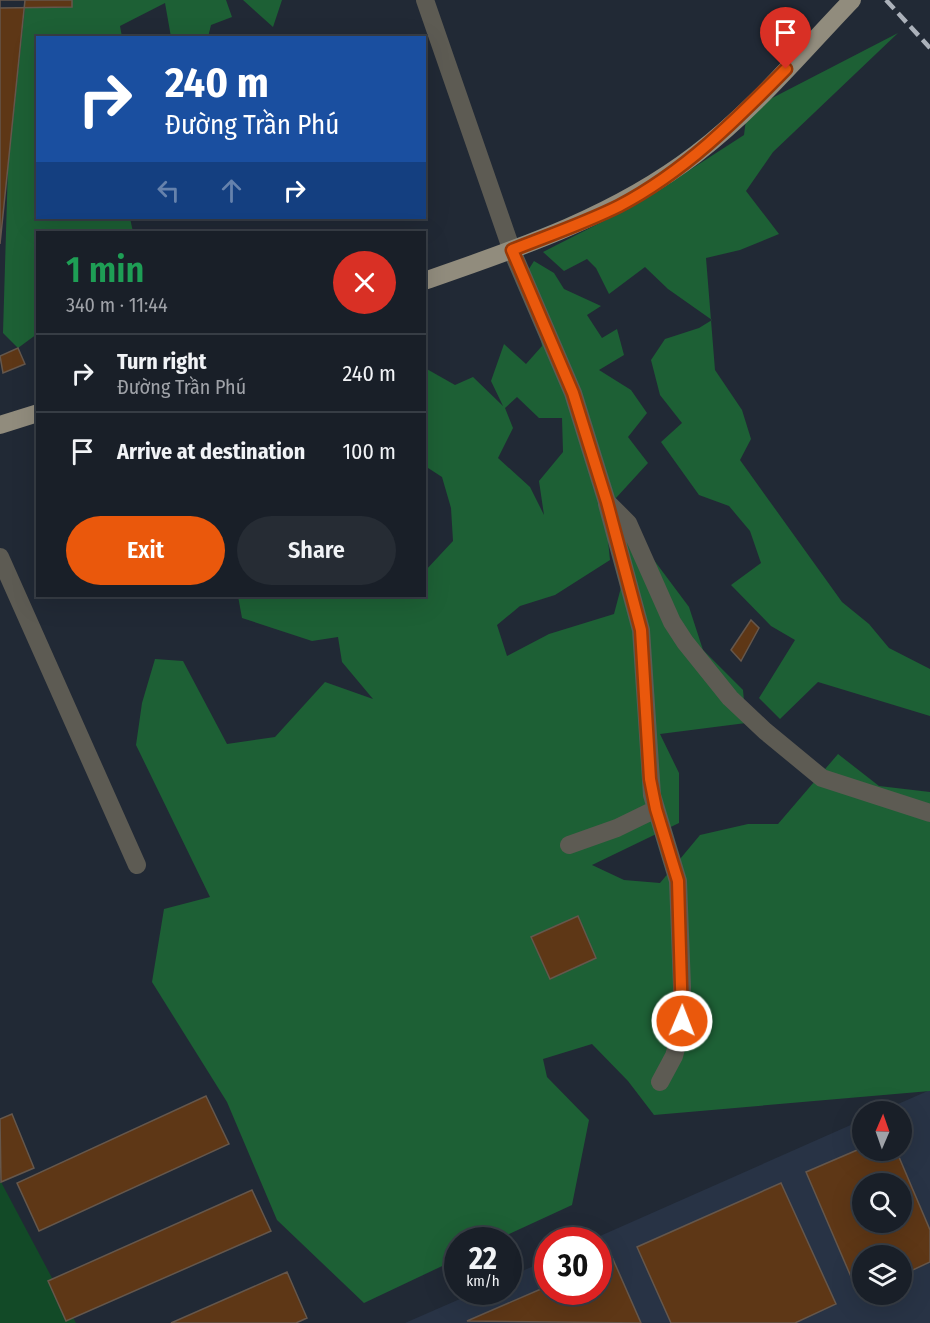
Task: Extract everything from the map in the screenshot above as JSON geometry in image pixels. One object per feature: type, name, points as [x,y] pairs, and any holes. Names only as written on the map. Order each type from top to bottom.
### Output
[{"type":"main road","points":[[426,279],[512,250],[618,206],[698,153],[731,124],[852,0]]},
{"type":"main road","points":[[0,425],[36,414]]},
{"type":"street","points":[[425,0],[512,250],[573,393],[607,502],[641,630],[650,779],[656,809],[678,881],[682,987],[679,1046],[660,1082]]},
{"type":"street","points":[[607,502],[628,523],[672,622],[730,699],[822,778],[930,813]]},
{"type":"street","points":[[0,557],[137,865]]},
{"type":"street","points":[[569,844],[617,828],[656,809]]},
{"type":"shaded area","points":[[930,1090],[930,1323],[405,1323],[446,1305],[522,1305],[522,1271],[534,1266],[534,1305],[612,1305],[612,1231],[852,1124],[852,1161],[912,1161],[912,1101],[905,1101]]},
{"type":"green space","points":[[72,0],[226,0],[232,17],[211,25],[208,36],[171,36],[165,3],[120,26],[122,36],[36,36],[36,219],[130,219],[133,231],[36,231],[36,335],[18,348],[3,333],[8,165],[25,7],[72,7]]},
{"type":"green space","points":[[243,0],[282,0],[273,27]]},
{"type":"green space","points":[[898,33],[773,152],[746,191],[779,234],[740,250],[706,258],[711,319],[668,289],[645,267],[609,294],[596,268],[587,259],[564,271],[543,252],[637,204],[744,135],[747,111]]},
{"type":"green space","points":[[534,261],[554,273],[564,289],[601,306],[587,315],[602,338],[617,329],[624,355],[599,370],[631,390],[647,413],[628,437],[648,463],[605,510],[610,560],[555,595],[520,606],[497,625],[507,656],[549,634],[614,614],[624,576],[624,520],[689,607],[703,650],[743,690],[746,723],[660,734],[679,773],[679,823],[592,865],[624,880],[660,883],[700,835],[748,824],[778,824],[838,754],[879,786],[930,792],[930,1091],[654,1115],[628,1081],[592,1044],[543,1059],[547,1077],[589,1120],[572,1205],[522,1228],[444,1227],[444,1265],[364,1303],[277,1220],[227,1102],[152,982],[164,909],[210,897],[136,745],[142,703],[155,659],[183,661],[227,744],[275,737],[325,682],[373,699],[342,662],[338,637],[312,641],[242,618],[238,597],[426,597],[426,570],[453,541],[451,508],[442,477],[426,467],[426,369],[455,385],[473,377],[503,406],[491,381],[504,344],[526,364],[542,346],[536,313],[520,283]],"holes":[[[517,397],[539,418],[562,418],[563,452],[539,481],[544,515],[530,487],[498,458],[513,428],[505,408]]]},
{"type":"green space","points":[[711,321],[715,370],[742,410],[751,439],[740,460],[842,602],[869,624],[889,648],[930,669],[930,716],[818,682],[780,719],[759,698],[795,640],[771,626],[731,585],[761,563],[750,531],[729,506],[699,495],[661,442],[682,423],[660,395],[651,360],[665,339],[699,328]]},
{"type":"green space","points":[[1,1182],[76,1323],[0,1323]]},
{"type":"building","points":[[0,0],[25,0],[0,244]]},
{"type":"building","points":[[0,0],[72,0],[72,7],[0,8]]},
{"type":"building","points":[[18,348],[25,364],[3,373],[0,356]]},
{"type":"building","points":[[751,620],[759,628],[741,661],[731,650]]},
{"type":"building","points":[[578,916],[596,958],[550,979],[531,937]]},
{"type":"building","points":[[206,1096],[229,1144],[39,1231],[17,1183]]},
{"type":"building","points":[[12,1114],[34,1168],[1,1182],[0,1119]]},
{"type":"building","points":[[852,1152],[852,1161],[901,1161],[906,1173],[852,1173],[852,1233],[912,1233],[912,1188],[930,1230],[930,1262],[912,1270],[912,1245],[852,1245],[852,1279],[806,1172]]},
{"type":"building","points":[[781,1183],[836,1304],[795,1323],[671,1323],[637,1247]]},
{"type":"building","points":[[252,1190],[271,1231],[66,1321],[48,1281]]},
{"type":"building","points":[[612,1257],[641,1323],[467,1321],[504,1305],[522,1305],[522,1297],[534,1292],[534,1305],[612,1305]]},
{"type":"building","points":[[287,1272],[307,1318],[296,1323],[171,1323]]},
{"type":"railway","points":[[886,0],[930,48]]},
{"type":"route","points":[[682,1021],[677,870],[652,795],[641,630],[607,502],[573,393],[512,250],[618,206],[659,181],[698,153],[731,124],[786,69]]}]
